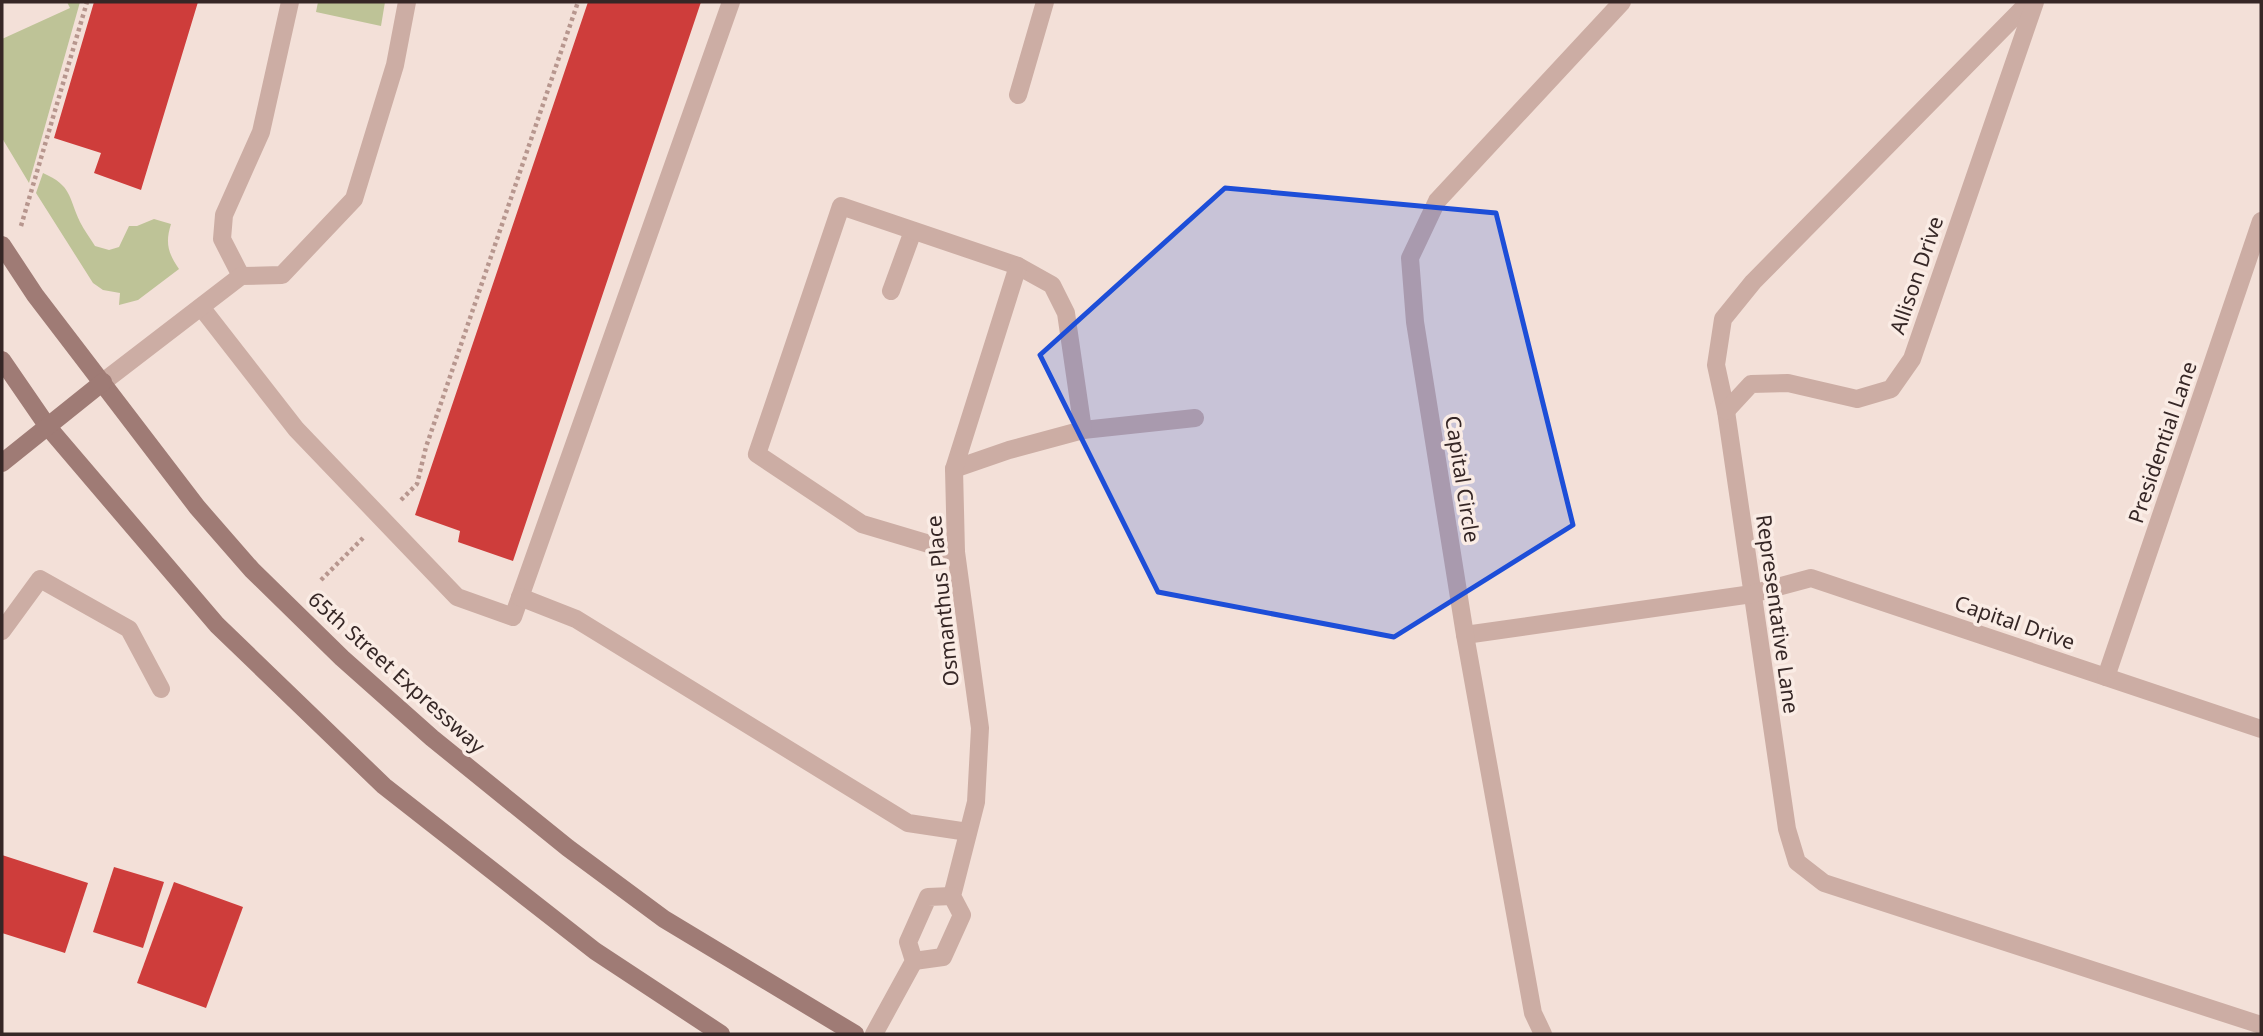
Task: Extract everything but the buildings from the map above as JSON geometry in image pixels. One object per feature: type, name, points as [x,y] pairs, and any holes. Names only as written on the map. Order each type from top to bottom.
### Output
[{"type":"main road","name":"65th Street Expressway","points":[[6,252],[35,295],[197,507],[252,570],[342,658],[432,738],[568,848],[664,919],[855,1034]]},
{"type":"main road","points":[[2,360],[48,426],[217,625],[384,786],[595,951],[722,1034]]},
{"type":"main road","points":[[2,463],[103,383]]},
{"type":"street","points":[[241,276],[222,239],[224,215],[261,132],[290,2]]},
{"type":"street","points":[[103,383],[241,276],[282,275],[354,199],[395,65],[407,2]]},
{"type":"street","points":[[201,307],[296,429],[457,597],[513,617],[731,2]]},
{"type":"street","points":[[1018,95],[1045,2]]},
{"type":"street","name":"Capital Circle","points":[[1543,1034],[1533,1013],[1465,635],[1415,322],[1410,258],[1437,201],[1622,2]]},
{"type":"street","name":"Representative Lane","points":[[2029,2],[1753,282],[1723,318],[1716,365],[1726,411],[1787,830],[1797,862],[1824,883],[2261,1026]]},
{"type":"street","name":"Allison Drive","points":[[1726,411],[1751,384],[1788,383],[1857,399],[1891,389],[1912,359],[2035,2]]},
{"type":"street","points":[[956,552],[862,524],[757,454],[841,206],[1018,266],[1052,285],[1066,313],[1083,430]]},
{"type":"street","name":"Presidential Lane","points":[[2106,677],[2261,220]]},
{"type":"street","points":[[891,291],[913,231]]},
{"type":"street","name":"Osmanthus Place","points":[[914,961],[943,957],[962,915],[952,896],[976,802],[980,728],[956,552],[954,468],[1018,266]]},
{"type":"street","points":[[954,468],[1083,430],[1195,418]]},
{"type":"street","name":"Capital Drive","points":[[1465,635],[1752,594],[1811,578],[2261,729]]},
{"type":"street","points":[[2,632],[40,579],[130,629],[162,689]]},
{"type":"street","points":[[520,597],[576,619],[908,823],[968,832]]},
{"type":"street","points":[[874,1034],[914,961],[908,942],[928,897],[952,896]]},
{"type":"path","points":[[6,252],[88,2]]},
{"type":"path","points":[[321,580],[418,484],[426,447],[578,2]]},
{"type":"highlighted area","points":[[1225,188],[1496,213],[1573,525],[1394,637],[1158,592],[1040,355]]},
{"type":"green space","points":[[67,2],[80,2],[29,183],[2,138],[2,39],[70,8]]},
{"type":"green space","points":[[318,2],[385,2],[381,26],[316,12]]},
{"type":"green space","points":[[43,173],[64,187],[80,222],[95,246],[109,250],[119,247],[129,226],[137,226],[154,219],[171,224],[169,248],[179,269],[138,300],[119,305],[120,293],[103,290],[93,283],[36,193]]}]
